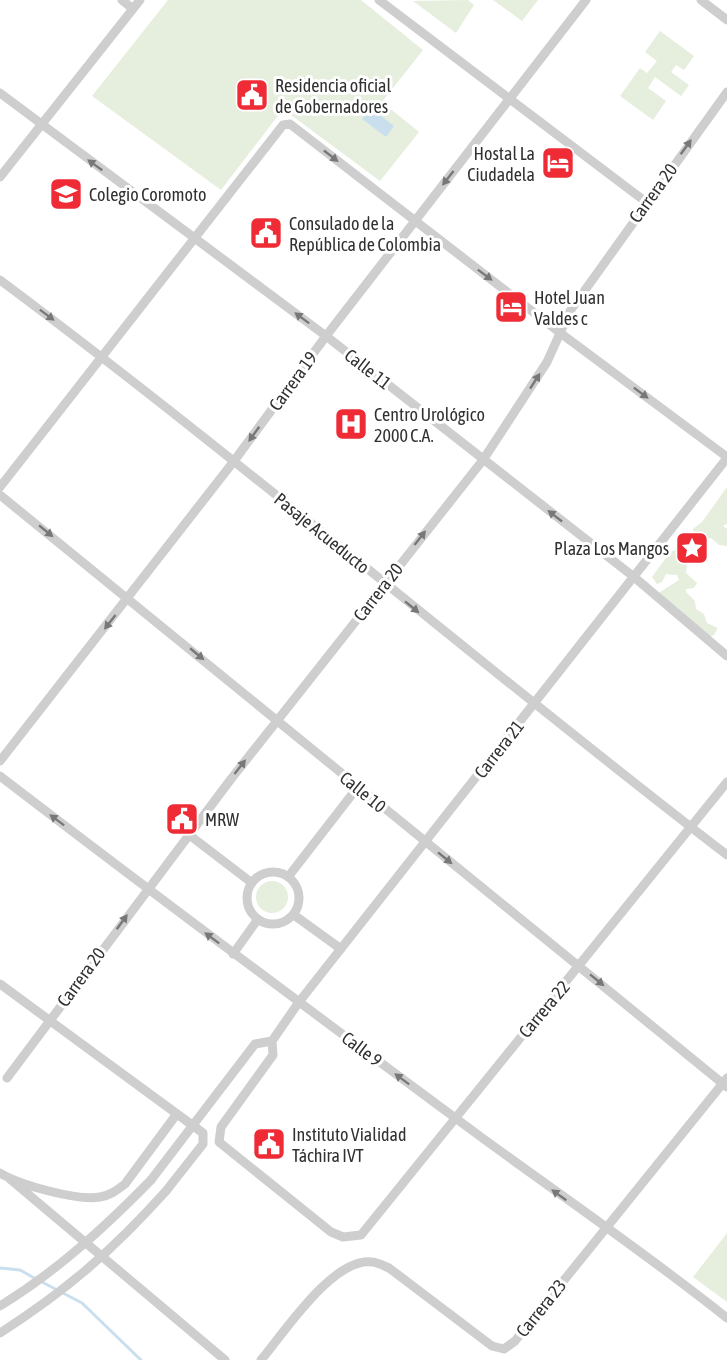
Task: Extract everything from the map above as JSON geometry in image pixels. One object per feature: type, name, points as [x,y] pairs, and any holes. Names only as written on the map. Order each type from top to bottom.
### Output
[{"type":"street","points":[[122,0],[133,9]]},
{"type":"street","points":[[0,177],[140,0]]},
{"type":"street","name":"Carrera 19","points":[[0,761],[234,461],[326,336],[586,0]]},
{"type":"street","points":[[702,0],[727,20]]},
{"type":"street","points":[[383,1],[646,202]]},
{"type":"street","name":"Carrera 20","points":[[7,1078],[188,834],[483,460],[547,362],[570,311],[727,92]]},
{"type":"street","name":"Calle 11","points":[[0,93],[326,336],[634,578],[727,656]]},
{"type":"street","points":[[0,487],[283,125],[290,124],[559,332],[727,457]]},
{"type":"street","name":"Pasaje Acueducto","points":[[0,280],[103,357],[385,585],[727,855]]},
{"type":"street","name":"Carrera 21","points":[[219,1142],[221,1127],[273,1055],[272,1041],[299,1002],[727,457]]},
{"type":"street","name":"Calle 10","points":[[0,495],[357,788],[726,1083]]},
{"type":"street","name":"Calle 9","points":[[0,776],[233,954],[606,1229],[680,1280],[727,1317]]},
{"type":"street","name":"Carrera 22","points":[[219,1142],[331,1232],[343,1237],[360,1235],[727,782]]},
{"type":"street","points":[[288,877],[357,788]]},
{"type":"street","points":[[188,834],[252,883]]},
{"type":"street","points":[[269,872],[288,877],[294,883],[300,899],[294,915],[288,920],[273,924],[258,920],[248,902],[252,883],[269,872]]},
{"type":"street","points":[[294,915],[341,949]]},
{"type":"street","points":[[233,954],[258,920]]},
{"type":"street","points":[[0,984],[203,1133],[203,1144],[166,1191],[90,1269],[43,1306],[0,1333]]},
{"type":"street","name":"Carrera 21","points":[[0,1306],[30,1288],[82,1249],[151,1180],[255,1044],[272,1041]]},
{"type":"street","name":"Carrera 23","points":[[261,1360],[334,1276],[360,1263],[372,1262],[389,1268],[492,1346],[504,1349],[515,1341],[726,1083]]},
{"type":"street","points":[[10,1179],[72,1196],[98,1197],[114,1193],[125,1184],[176,1115]]},
{"type":"street","points":[[203,1144],[219,1142]]},
{"type":"street","points":[[0,1173],[225,1360]]},
{"type":"green space","points":[[168,0],[361,0],[423,50],[382,102],[419,132],[380,181],[283,109],[221,190],[92,96]]},
{"type":"green space","points":[[468,0],[474,5],[456,33],[413,1]]},
{"type":"green space","points":[[493,0],[538,0],[522,21]]},
{"type":"green space","points":[[660,31],[694,56],[684,70],[676,65],[671,72],[689,85],[681,96],[655,77],[648,88],[666,101],[653,120],[620,96],[640,68],[647,73],[657,61],[645,52]]},
{"type":"green space","points":[[727,487],[727,524],[723,526],[727,529],[727,546],[719,545],[711,538],[701,541],[694,536],[693,529],[702,522]]},
{"type":"green space","points":[[675,550],[687,564],[686,573],[697,583],[694,588],[686,589],[686,592],[695,601],[696,609],[704,614],[707,623],[718,628],[714,635],[709,637],[657,594],[679,580],[677,575],[666,574],[662,582],[657,584],[652,577],[670,552]]},
{"type":"green space","points":[[272,881],[283,886],[288,897],[283,908],[272,913],[261,908],[256,897],[261,886]]},
{"type":"green space","points":[[727,1233],[727,1302],[693,1277]]},
{"type":"water","points":[[371,108],[394,126],[386,137],[362,119]]},
{"type":"waterway","points":[[0,1268],[20,1270],[36,1279]]},
{"type":"waterway","points":[[42,1282],[82,1303],[141,1360]]},
{"type":"place","name":"Residencia oficial de Gobernadores","points":[[252,95]]},
{"type":"place","name":"Hostal La Ciudadela","points":[[558,163]]},
{"type":"place","name":"Colegio Coromoto","points":[[66,194]]},
{"type":"place","name":"Consulado de la República de Colombia","points":[[266,233]]},
{"type":"place","name":"Hotel Juan Valdes c","points":[[511,307]]},
{"type":"place","name":"Centro Urológico 2000 C.A.","points":[[351,424]]},
{"type":"place","name":"Plaza Los Mangos","points":[[692,548]]},
{"type":"place","name":"MRW","points":[[182,819]]},
{"type":"place","name":"Instituto Vialidad Táchira IVT","points":[[269,1144]]}]
